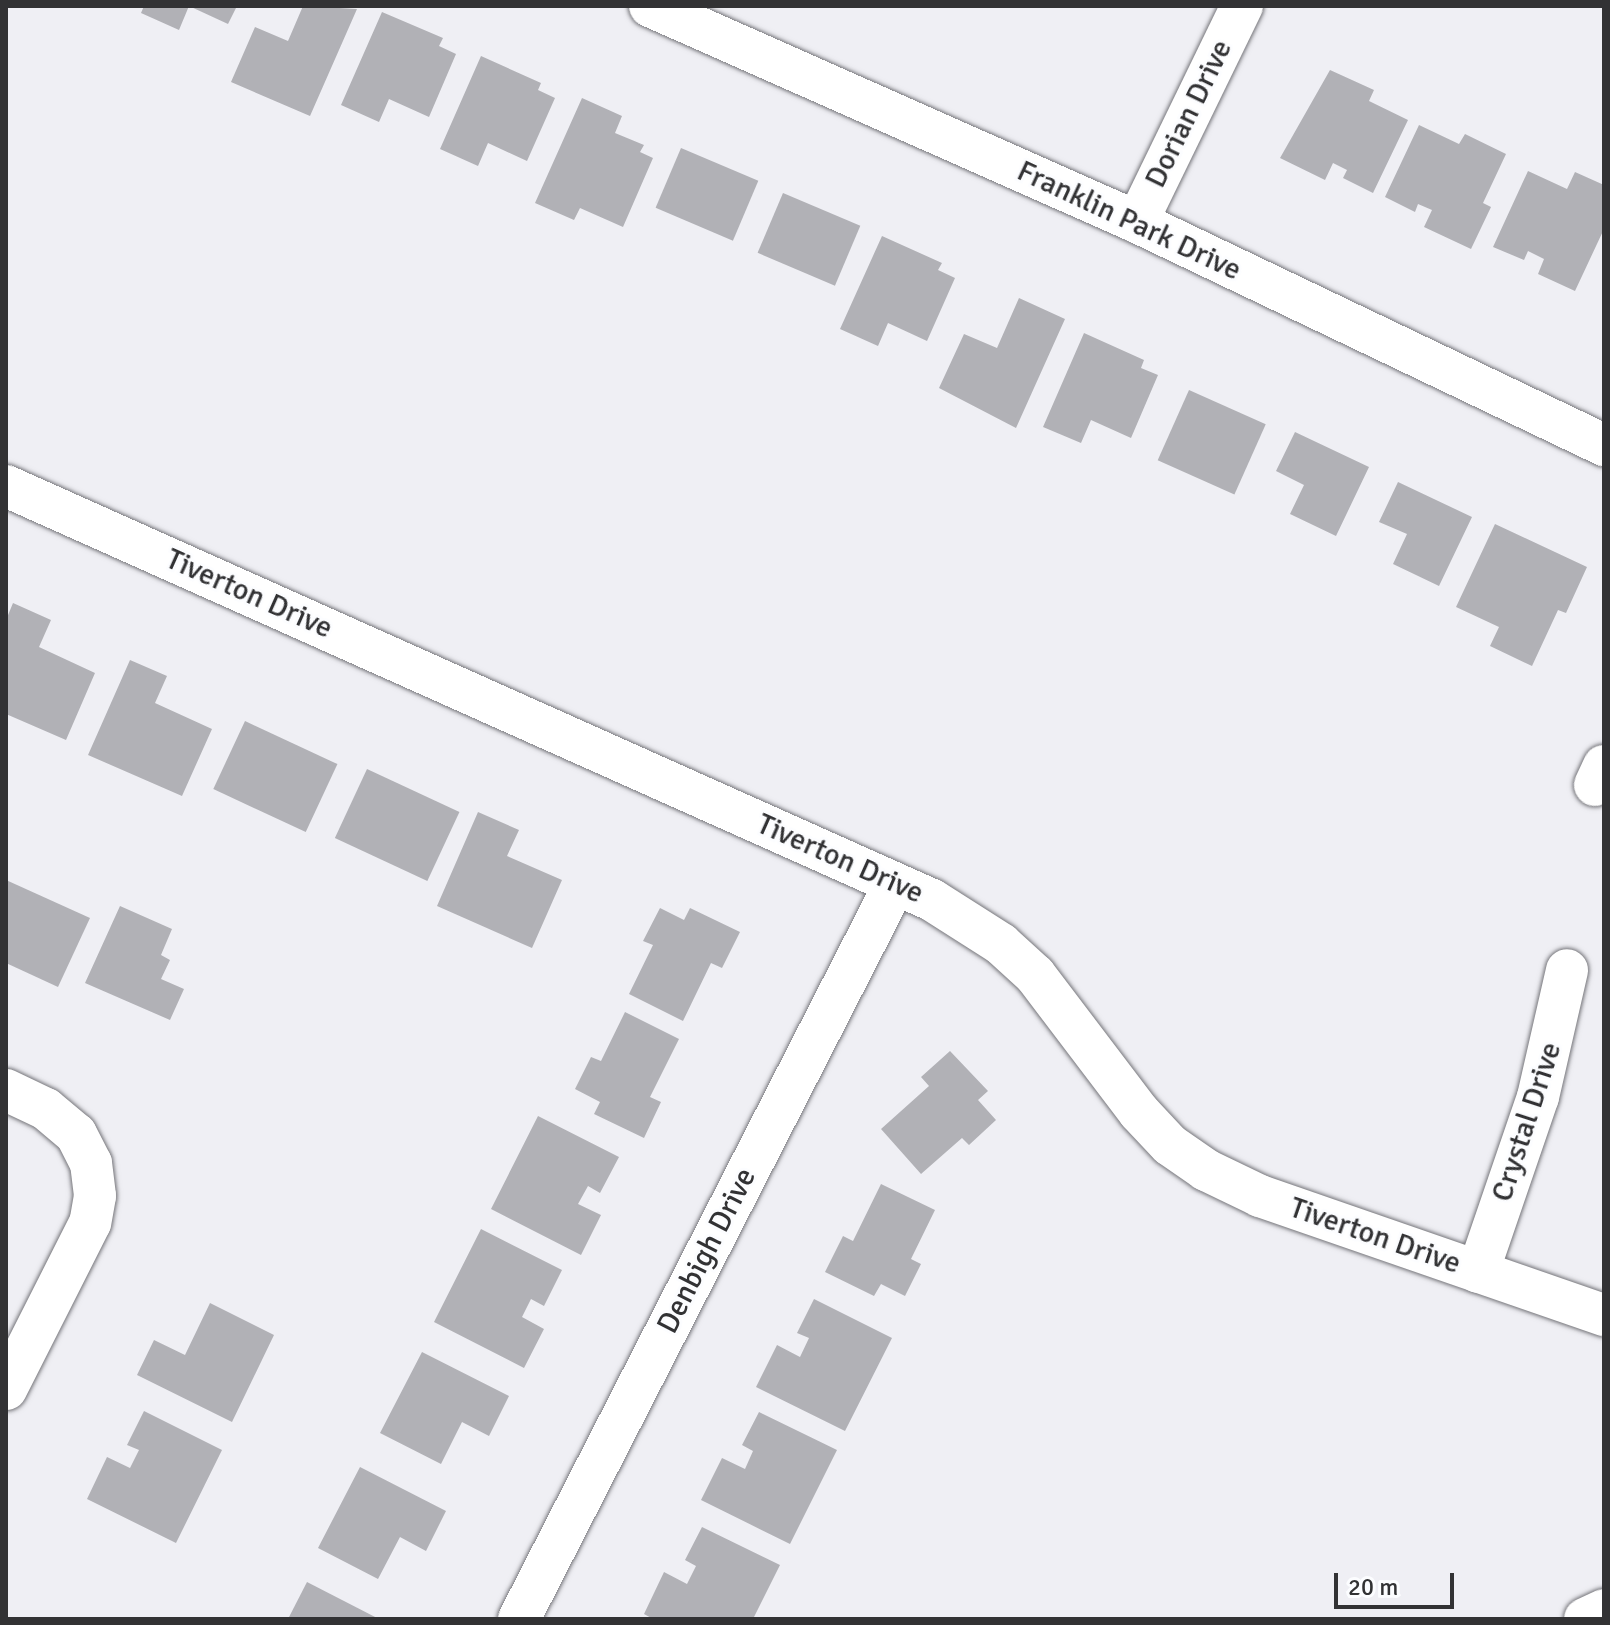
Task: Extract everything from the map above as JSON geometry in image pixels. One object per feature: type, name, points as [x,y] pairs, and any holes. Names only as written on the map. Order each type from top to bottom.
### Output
[{"type":"street","name":"Franklin Park Drive","points":[[650,6],[1137,222],[1604,445]]},
{"type":"street","name":"Dorian Drive","points":[[1137,222],[1242,6]]},
{"type":"street","name":"Tiverton Drive","points":[[6,486],[965,918],[1001,944],[1067,1012],[1139,1112],[1170,1145],[1206,1170],[1260,1196],[1604,1315]]},
{"type":"street","name":"Denbigh Drive","points":[[519,1619],[895,884]]},
{"type":"street","name":"Crystal Drive","points":[[1478,1272],[1538,1097],[1567,970]]},
{"type":"street","points":[[6,1090],[46,1109],[76,1134],[91,1163],[95,1196],[90,1223],[6,1389]]},
{"type":"street","points":[[1585,1619],[1604,1610]]},
{"type":"building","points":[[144,6],[189,6],[179,30],[141,13]]},
{"type":"building","points":[[189,6],[237,6],[228,24]]},
{"type":"building","points":[[303,6],[357,9],[310,116],[231,82],[255,27],[288,41]]},
{"type":"building","points":[[382,12],[443,38],[439,46],[456,54],[429,117],[389,99],[379,122],[341,105]]},
{"type":"building","points":[[481,56],[541,83],[538,90],[555,98],[527,161],[488,143],[478,166],[440,149]]},
{"type":"building","points":[[1330,70],[1374,90],[1369,101],[1408,120],[1373,193],[1343,178],[1347,170],[1333,163],[1325,180],[1280,158]]},
{"type":"building","points":[[582,98],[622,116],[615,133],[644,145],[640,152],[653,158],[623,227],[580,208],[574,220],[535,203]]},
{"type":"building","points":[[1419,125],[1459,144],[1465,134],[1506,154],[1483,203],[1491,207],[1471,249],[1424,227],[1432,210],[1418,204],[1415,212],[1385,197]]},
{"type":"building","points":[[681,148],[758,181],[733,241],[656,208]]},
{"type":"building","points":[[1528,171],[1567,189],[1575,172],[1604,185],[1604,229],[1575,291],[1538,274],[1544,259],[1528,251],[1524,260],[1493,247]]},
{"type":"building","points":[[783,193],[860,226],[835,286],[758,253]]},
{"type":"building","points":[[882,236],[942,263],[938,270],[955,278],[927,341],[888,323],[878,346],[840,329]]},
{"type":"building","points":[[1019,298],[1065,319],[1016,428],[939,388],[964,334],[997,348]]},
{"type":"building","points":[[1084,333],[1144,360],[1141,368],[1158,375],[1131,438],[1091,420],[1081,443],[1043,427]]},
{"type":"building","points":[[1189,390],[1266,424],[1234,495],[1158,460]]},
{"type":"building","points":[[1295,432],[1369,467],[1336,536],[1290,514],[1304,485],[1276,471]]},
{"type":"building","points":[[1398,482],[1472,517],[1439,586],[1393,564],[1407,534],[1379,522]]},
{"type":"building","points":[[1495,524],[1587,567],[1566,613],[1558,610],[1532,666],[1490,646],[1499,627],[1456,607]]},
{"type":"building","points":[[13,603],[51,620],[39,647],[95,673],[66,740],[6,714],[6,620]]},
{"type":"building","points":[[130,660],[167,676],[155,703],[212,729],[182,796],[88,755]]},
{"type":"building","points":[[245,721],[337,764],[306,832],[213,789]]},
{"type":"building","points":[[367,769],[459,812],[427,881],[335,838]]},
{"type":"building","points":[[478,812],[519,830],[507,856],[562,880],[532,948],[437,906]]},
{"type":"building","points":[[6,880],[90,918],[58,987],[6,963]]},
{"type":"building","points":[[120,906],[172,929],[161,955],[170,960],[161,979],[184,989],[170,1020],[85,983]]},
{"type":"building","points":[[660,908],[684,920],[690,908],[740,932],[722,968],[711,963],[683,1021],[629,994],[653,945],[643,941]]},
{"type":"building","points":[[625,1012],[679,1039],[650,1097],[661,1102],[644,1138],[594,1114],[600,1102],[575,1089],[591,1057],[601,1061]]},
{"type":"building","points":[[950,1051],[988,1091],[978,1100],[996,1120],[969,1145],[962,1138],[921,1174],[881,1129],[929,1086],[921,1077]]},
{"type":"building","points":[[538,1116],[619,1157],[600,1193],[588,1186],[578,1204],[601,1215],[581,1255],[491,1209]]},
{"type":"building","points":[[881,1184],[935,1210],[911,1259],[921,1264],[905,1296],[881,1284],[874,1296],[825,1272],[843,1236],[853,1241]]},
{"type":"building","points":[[481,1229],[562,1270],[544,1306],[531,1299],[522,1317],[544,1329],[524,1368],[434,1322]]},
{"type":"building","points":[[814,1299],[892,1338],[845,1431],[756,1387],[777,1345],[800,1357],[809,1338],[797,1333]]},
{"type":"building","points":[[210,1303],[274,1335],[232,1422],[137,1375],[154,1340],[185,1355]]},
{"type":"building","points":[[422,1352],[509,1396],[489,1436],[462,1422],[441,1464],[380,1433]]},
{"type":"building","points":[[144,1411],[222,1450],[176,1543],[87,1499],[107,1457],[130,1468],[139,1450],[127,1445]]},
{"type":"building","points":[[759,1412],[837,1450],[790,1544],[701,1500],[722,1458],[745,1469],[753,1451],[742,1445]]},
{"type":"building","points":[[360,1467],[446,1511],[426,1551],[400,1537],[378,1579],[318,1548]]},
{"type":"building","points":[[702,1527],[780,1565],[753,1619],[653,1619],[644,1614],[664,1572],[687,1584],[696,1566],[685,1560]]},
{"type":"building","points":[[307,1582],[379,1619],[288,1619]]}]
